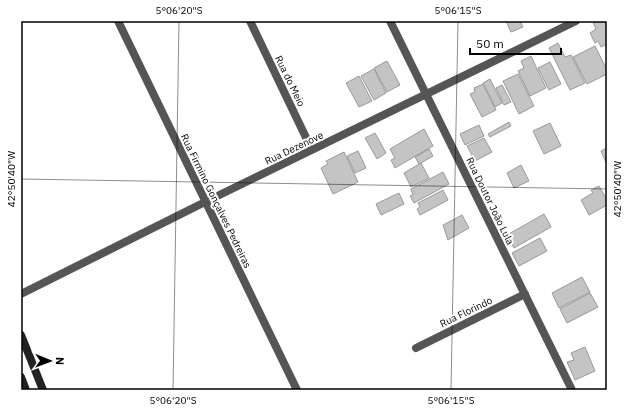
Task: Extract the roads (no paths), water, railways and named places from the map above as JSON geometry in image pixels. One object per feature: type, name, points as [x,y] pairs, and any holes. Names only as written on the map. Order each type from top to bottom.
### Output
[{"type":"main road","points":[[21,335],[43,390]]},
{"type":"main road","points":[[21,377],[26,390]]},
{"type":"street","name":"Rua Firmino Gonçalves Pedreiras","points":[[118,21],[294,389]]},
{"type":"street","name":"Rua do Meio","points":[[250,21],[312,150]]},
{"type":"street","name":"Rua Doutor João Lula","points":[[390,21],[572,390]]},
{"type":"street","name":"Rua Dezenove","points":[[21,294],[205,202],[576,21]]},
{"type":"street","name":"Rua Florindo","points":[[416,348],[525,294]]}]
